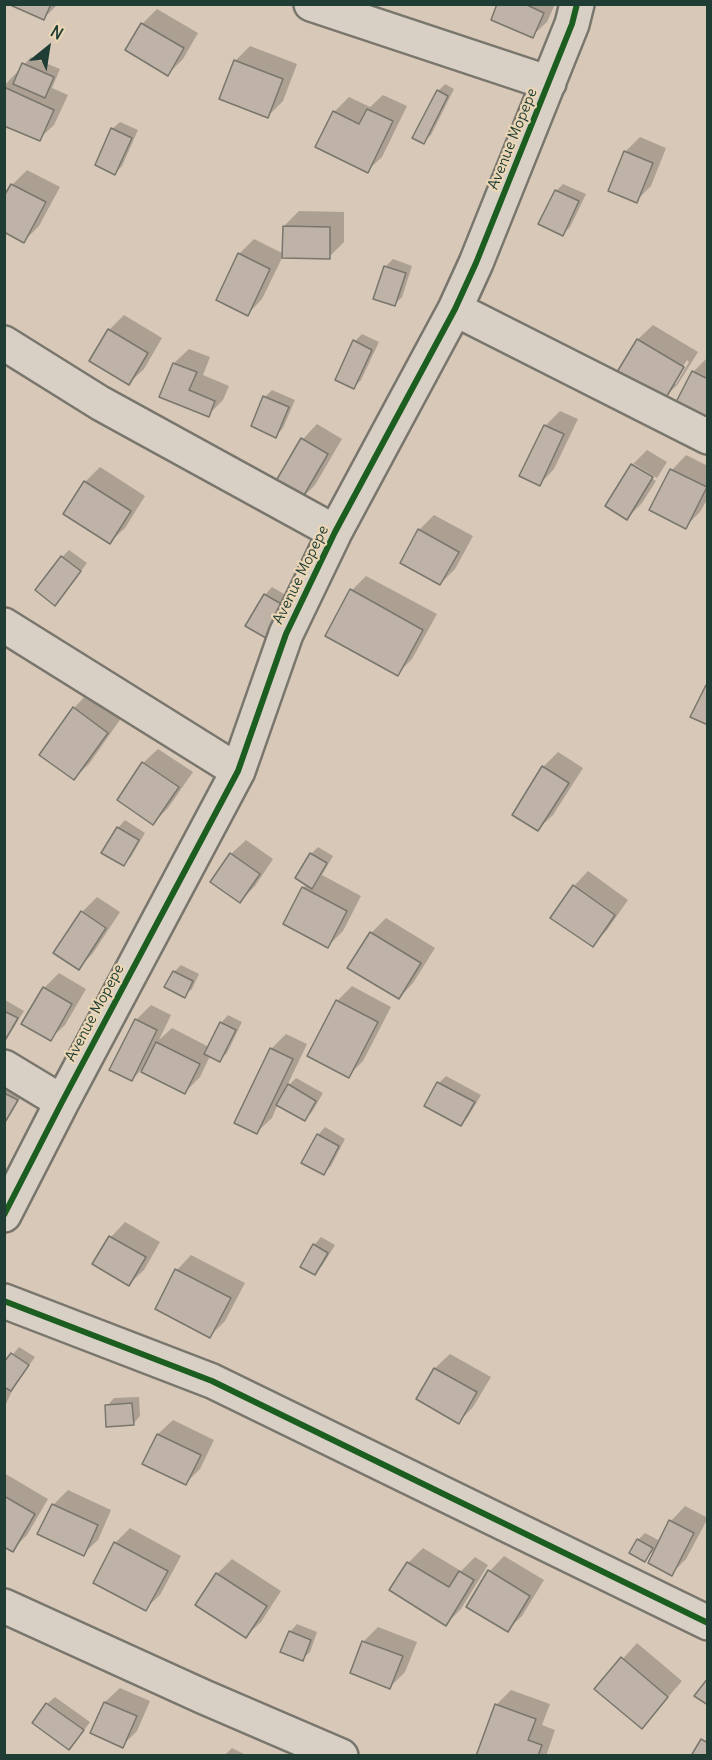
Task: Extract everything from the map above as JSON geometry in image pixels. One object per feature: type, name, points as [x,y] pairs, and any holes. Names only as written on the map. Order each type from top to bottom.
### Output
[{"type":"street","points":[[311,4],[549,83]]},
{"type":"street","name":"Avenue Mopepe","points":[[4,1215],[238,771],[285,633],[335,532],[455,309],[549,83],[572,24],[577,4]]},
{"type":"street","points":[[455,309],[708,437]]},
{"type":"street","points":[[4,343],[100,403],[335,532]]},
{"type":"street","points":[[4,625],[238,771]]},
{"type":"street","points":[[4,1068],[62,1102]]},
{"type":"street","points":[[4,1301],[212,1381],[708,1623]]},
{"type":"street","points":[[4,1606],[204,1697],[341,1755]]},
{"type":"building","points":[[8,4],[51,4],[44,20]]},
{"type":"building","points":[[497,4],[525,4],[544,13],[533,38],[491,20]]},
{"type":"building","points":[[141,23],[184,48],[168,76],[125,50]]},
{"type":"building","points":[[234,60],[283,79],[268,118],[219,99]]},
{"type":"building","points":[[22,63],[54,77],[45,98],[13,84]]},
{"type":"building","points":[[4,87],[54,110],[40,141],[4,126]]},
{"type":"building","points":[[437,90],[448,96],[424,144],[412,138]]},
{"type":"building","points":[[367,109],[393,121],[368,173],[315,147],[333,111],[359,124]]},
{"type":"building","points":[[111,128],[132,138],[115,175],[95,165]]},
{"type":"building","points":[[624,151],[653,163],[637,203],[608,191]]},
{"type":"building","points":[[11,184],[46,202],[24,243],[4,232],[4,196]]},
{"type":"building","points":[[555,190],[579,201],[563,236],[538,224]]},
{"type":"building","points":[[283,226],[330,227],[330,259],[282,258]]},
{"type":"building","points":[[238,253],[270,269],[248,316],[216,300]]},
{"type":"building","points":[[384,266],[406,273],[395,306],[373,299]]},
{"type":"building","points":[[108,329],[148,353],[129,385],[89,361]]},
{"type":"building","points":[[637,339],[684,367],[664,401],[617,372]]},
{"type":"building","points":[[353,340],[372,350],[354,389],[335,380]]},
{"type":"building","points":[[173,363],[197,372],[189,390],[215,401],[209,417],[159,397]]},
{"type":"building","points":[[692,371],[708,379],[708,424],[674,406]]},
{"type":"building","points":[[263,396],[289,407],[276,438],[251,426]]},
{"type":"building","points":[[544,425],[564,434],[540,486],[519,476]]},
{"type":"building","points":[[301,438],[328,454],[300,502],[273,486]]},
{"type":"building","points":[[631,464],[653,477],[627,520],[605,506]]},
{"type":"building","points":[[670,469],[707,487],[686,529],[649,510]]},
{"type":"building","points":[[84,481],[131,511],[110,544],[63,514]]},
{"type":"building","points":[[418,529],[459,552],[440,585],[400,563]]},
{"type":"building","points":[[61,556],[81,571],[55,606],[35,590]]},
{"type":"building","points":[[350,589],[423,630],[398,676],[325,636]]},
{"type":"building","points":[[264,594],[285,606],[266,638],[245,626]]},
{"type":"building","points":[[706,685],[708,686],[708,725],[690,717]]},
{"type":"building","points":[[73,707],[108,733],[74,780],[39,755]]},
{"type":"building","points":[[142,762],[179,787],[153,825],[117,800]]},
{"type":"building","points":[[542,766],[569,783],[538,831],[512,815]]},
{"type":"building","points":[[117,827],[139,840],[124,866],[101,853]]},
{"type":"building","points":[[230,853],[260,874],[240,903],[210,882]]},
{"type":"building","points":[[310,853],[327,863],[312,889],[295,878]]},
{"type":"building","points":[[573,885],[615,915],[593,947],[550,918]]},
{"type":"building","points":[[302,887],[347,911],[328,948],[283,924]]},
{"type":"building","points":[[81,911],[106,928],[79,970],[53,953]]},
{"type":"building","points":[[370,932],[421,963],[399,999],[347,968]]},
{"type":"building","points":[[173,971],[193,981],[185,998],[164,987]]},
{"type":"building","points":[[43,987],[72,1004],[51,1041],[21,1024]]},
{"type":"building","points":[[336,1000],[378,1022],[349,1078],[307,1056]]},
{"type":"building","points":[[4,1011],[18,1018],[4,1042]]},
{"type":"building","points":[[135,1019],[157,1030],[132,1081],[109,1070]]},
{"type":"building","points":[[220,1022],[236,1030],[220,1062],[204,1054]]},
{"type":"building","points":[[156,1042],[200,1064],[185,1094],[141,1072]]},
{"type":"building","points":[[270,1048],[293,1059],[257,1134],[234,1123]]},
{"type":"building","points":[[437,1082],[475,1102],[461,1126],[424,1106]]},
{"type":"building","points":[[288,1084],[316,1101],[305,1121],[276,1105]]},
{"type":"building","points":[[4,1093],[18,1100],[4,1124]]},
{"type":"building","points":[[317,1134],[339,1146],[324,1175],[301,1163]]},
{"type":"building","points":[[109,1236],[146,1257],[129,1286],[92,1264]]},
{"type":"building","points":[[313,1244],[328,1253],[315,1275],[300,1267]]},
{"type":"building","points":[[175,1269],[231,1298],[210,1338],[155,1309]]},
{"type":"building","points":[[11,1353],[29,1365],[11,1391],[4,1387],[4,1362]]},
{"type":"building","points":[[434,1368],[477,1392],[459,1424],[416,1399]]},
{"type":"building","points":[[132,1403],[134,1425],[106,1427],[105,1405]]},
{"type":"building","points":[[157,1434],[201,1455],[186,1485],[142,1464]]},
{"type":"building","points":[[4,1496],[35,1514],[13,1552],[4,1547]]},
{"type":"building","points":[[52,1504],[98,1525],[84,1556],[37,1534]]},
{"type":"building","points":[[669,1520],[694,1533],[672,1576],[648,1563]]},
{"type":"building","points":[[637,1539],[653,1548],[645,1562],[629,1553]]},
{"type":"building","points":[[114,1542],[168,1571],[146,1611],[93,1583]]},
{"type":"building","points":[[407,1562],[449,1587],[459,1571],[474,1580],[446,1626],[389,1590]]},
{"type":"building","points":[[488,1570],[530,1596],[508,1632],[466,1607]]},
{"type":"building","points":[[216,1573],[267,1606],[246,1638],[195,1605]]},
{"type":"building","points":[[289,1631],[311,1640],[303,1661],[280,1652]]},
{"type":"building","points":[[362,1641],[403,1656],[390,1689],[350,1673]]},
{"type":"building","points":[[621,1657],[668,1697],[642,1729],[594,1689]]},
{"type":"building","points":[[708,1678],[708,1705],[694,1696]]},
{"type":"building","points":[[104,1702],[137,1716],[123,1748],[90,1733]]},
{"type":"building","points":[[46,1703],[84,1730],[69,1750],[32,1723]]},
{"type":"building","points":[[495,1704],[536,1719],[528,1740],[542,1745],[538,1756],[476,1756]]},
{"type":"building","points":[[701,1739],[708,1743],[708,1756],[691,1756]]},
{"type":"cycle path","points":[[4,1215],[238,771],[286,634],[335,532],[455,309],[476,263],[572,24],[577,4]]},
{"type":"cycle path","points":[[4,1301],[212,1381],[708,1623]]}]
